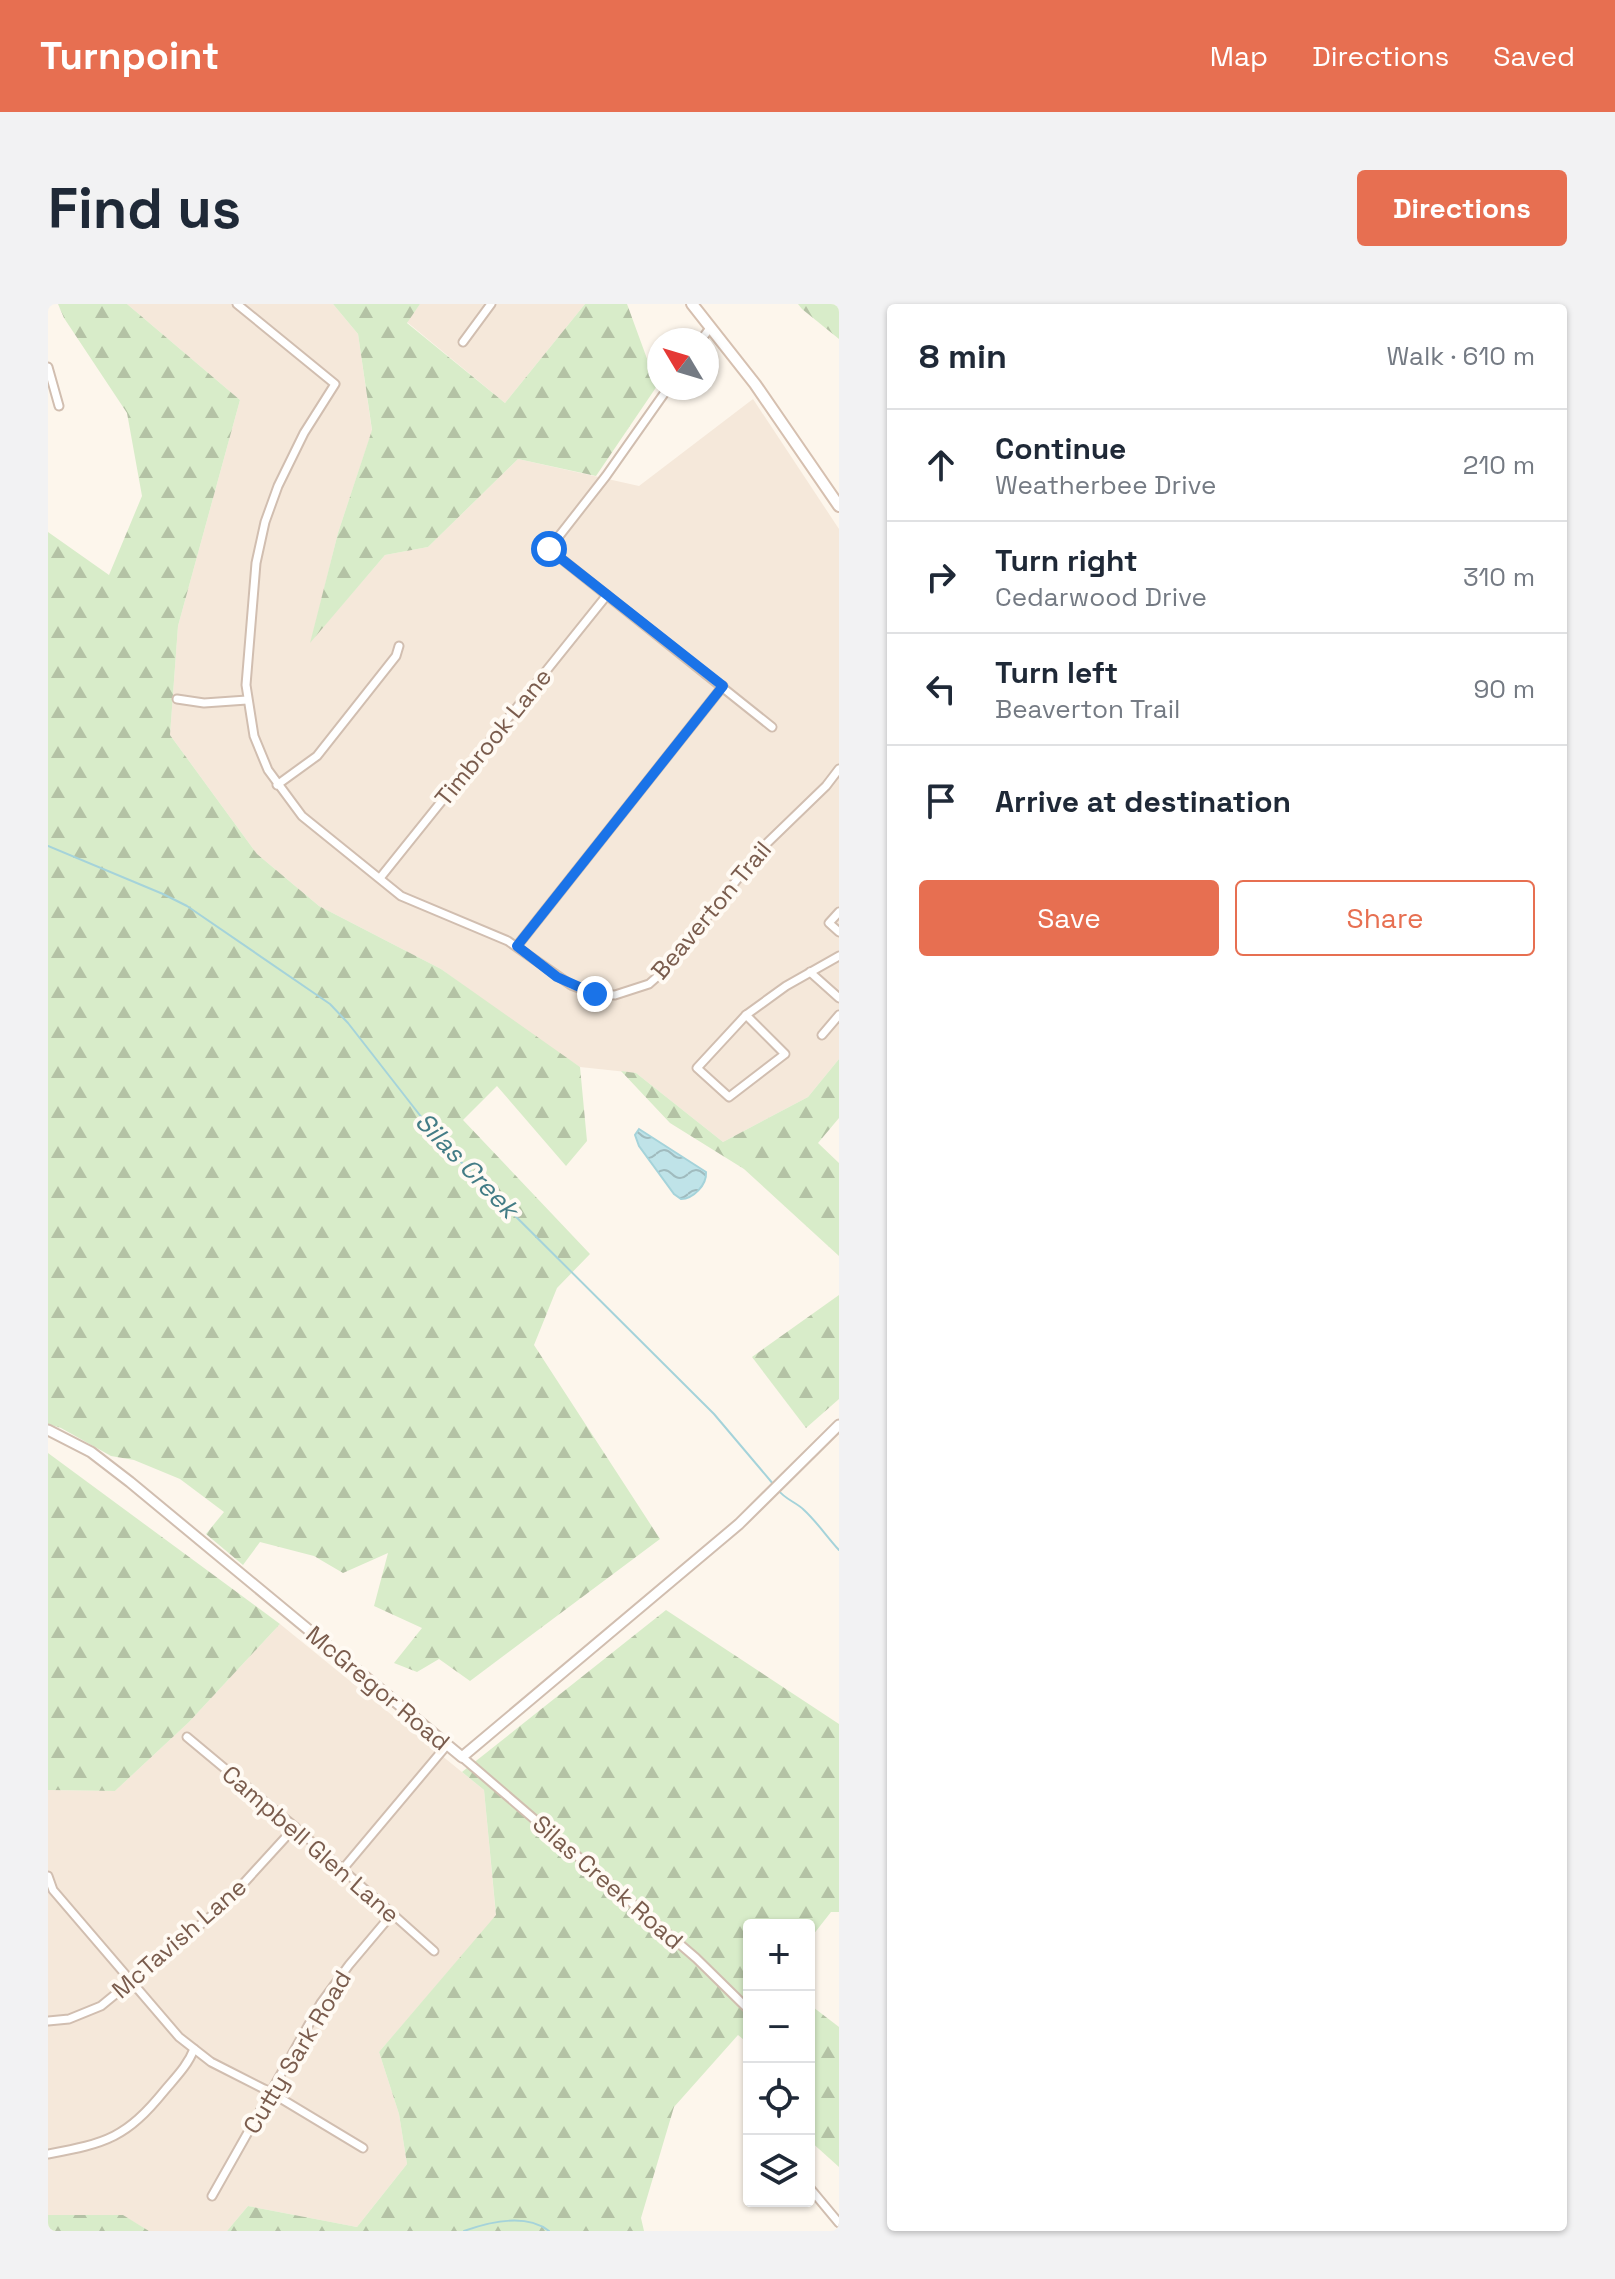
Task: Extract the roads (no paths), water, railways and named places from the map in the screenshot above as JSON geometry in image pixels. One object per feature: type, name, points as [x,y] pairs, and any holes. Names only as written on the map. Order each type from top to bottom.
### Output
[{"type":"main road","points":[[692,304],[710,328]]},
{"type":"main road","points":[[719,339],[755,384],[839,506]]},
{"type":"street","name":"Beaverton Trail","points":[[237,304],[335,384],[304,433],[278,486],[265,522],[256,563],[246,669],[247,700],[259,752],[277,785],[314,828],[401,896],[517,946],[557,977],[595,994],[628,992],[649,984],[666,969],[763,847],[826,786],[839,769]]},
{"type":"street","points":[[463,342],[491,304]]},
{"type":"street","points":[[48,367],[59,406]]},
{"type":"street","points":[[660,400],[549,549],[772,727]]},
{"type":"street","name":"Timbrook Lane","points":[[380,878],[607,595]]},
{"type":"street","points":[[277,785],[308,765],[322,751],[396,656],[399,646]]},
{"type":"street","points":[[517,946],[723,686]]},
{"type":"street","points":[[177,699],[204,703],[247,700]]},
{"type":"street","points":[[839,912],[829,923],[839,932]]},
{"type":"street","points":[[746,1015],[785,1054],[729,1097],[697,1068],[746,1015],[760,1003],[839,956]]},
{"type":"street","points":[[810,972],[839,998]]},
{"type":"street","points":[[822,1035],[839,1015]]},
{"type":"street","name":"McGregor Road","points":[[48,1430],[91,1452],[130,1482],[462,1757],[727,1534],[839,1425]]},
{"type":"street","name":"Campbell Glen Lane","points":[[187,1737],[295,1827],[434,1951]]},
{"type":"street","points":[[342,1870],[447,1745]]},
{"type":"street","name":"Silas Creek Road","points":[[462,1757],[679,1943],[743,2004]]},
{"type":"street","name":"McTavish Lane","points":[[48,2021],[69,2019],[101,2006],[222,1907],[295,1827]]},
{"type":"street","points":[[48,1876],[53,1890],[179,2037],[211,2062],[270,2092],[363,2148]]},
{"type":"street","name":"Cutty Sark Road","points":[[212,2196],[321,2003],[392,1914]]},
{"type":"street","points":[[48,2154],[99,2145],[129,2130],[190,2060],[194,2049]]},
{"type":"street","points":[[815,2194],[839,2223]]},
{"type":"water","points":[[639,1129],[706,1172],[704,1182],[690,1197],[681,1199],[674,1194],[639,1146],[635,1135]]},
{"type":"waterway","name":"Silas Creek","points":[[48,846],[187,906],[330,1004],[440,1141],[714,1414],[774,1485]]},
{"type":"waterway","name":"Silas Creek","points":[[778,1490],[801,1507],[839,1550]]},
{"type":"waterway","points":[[464,2231],[507,2221],[530,2222],[549,2231]]}]
